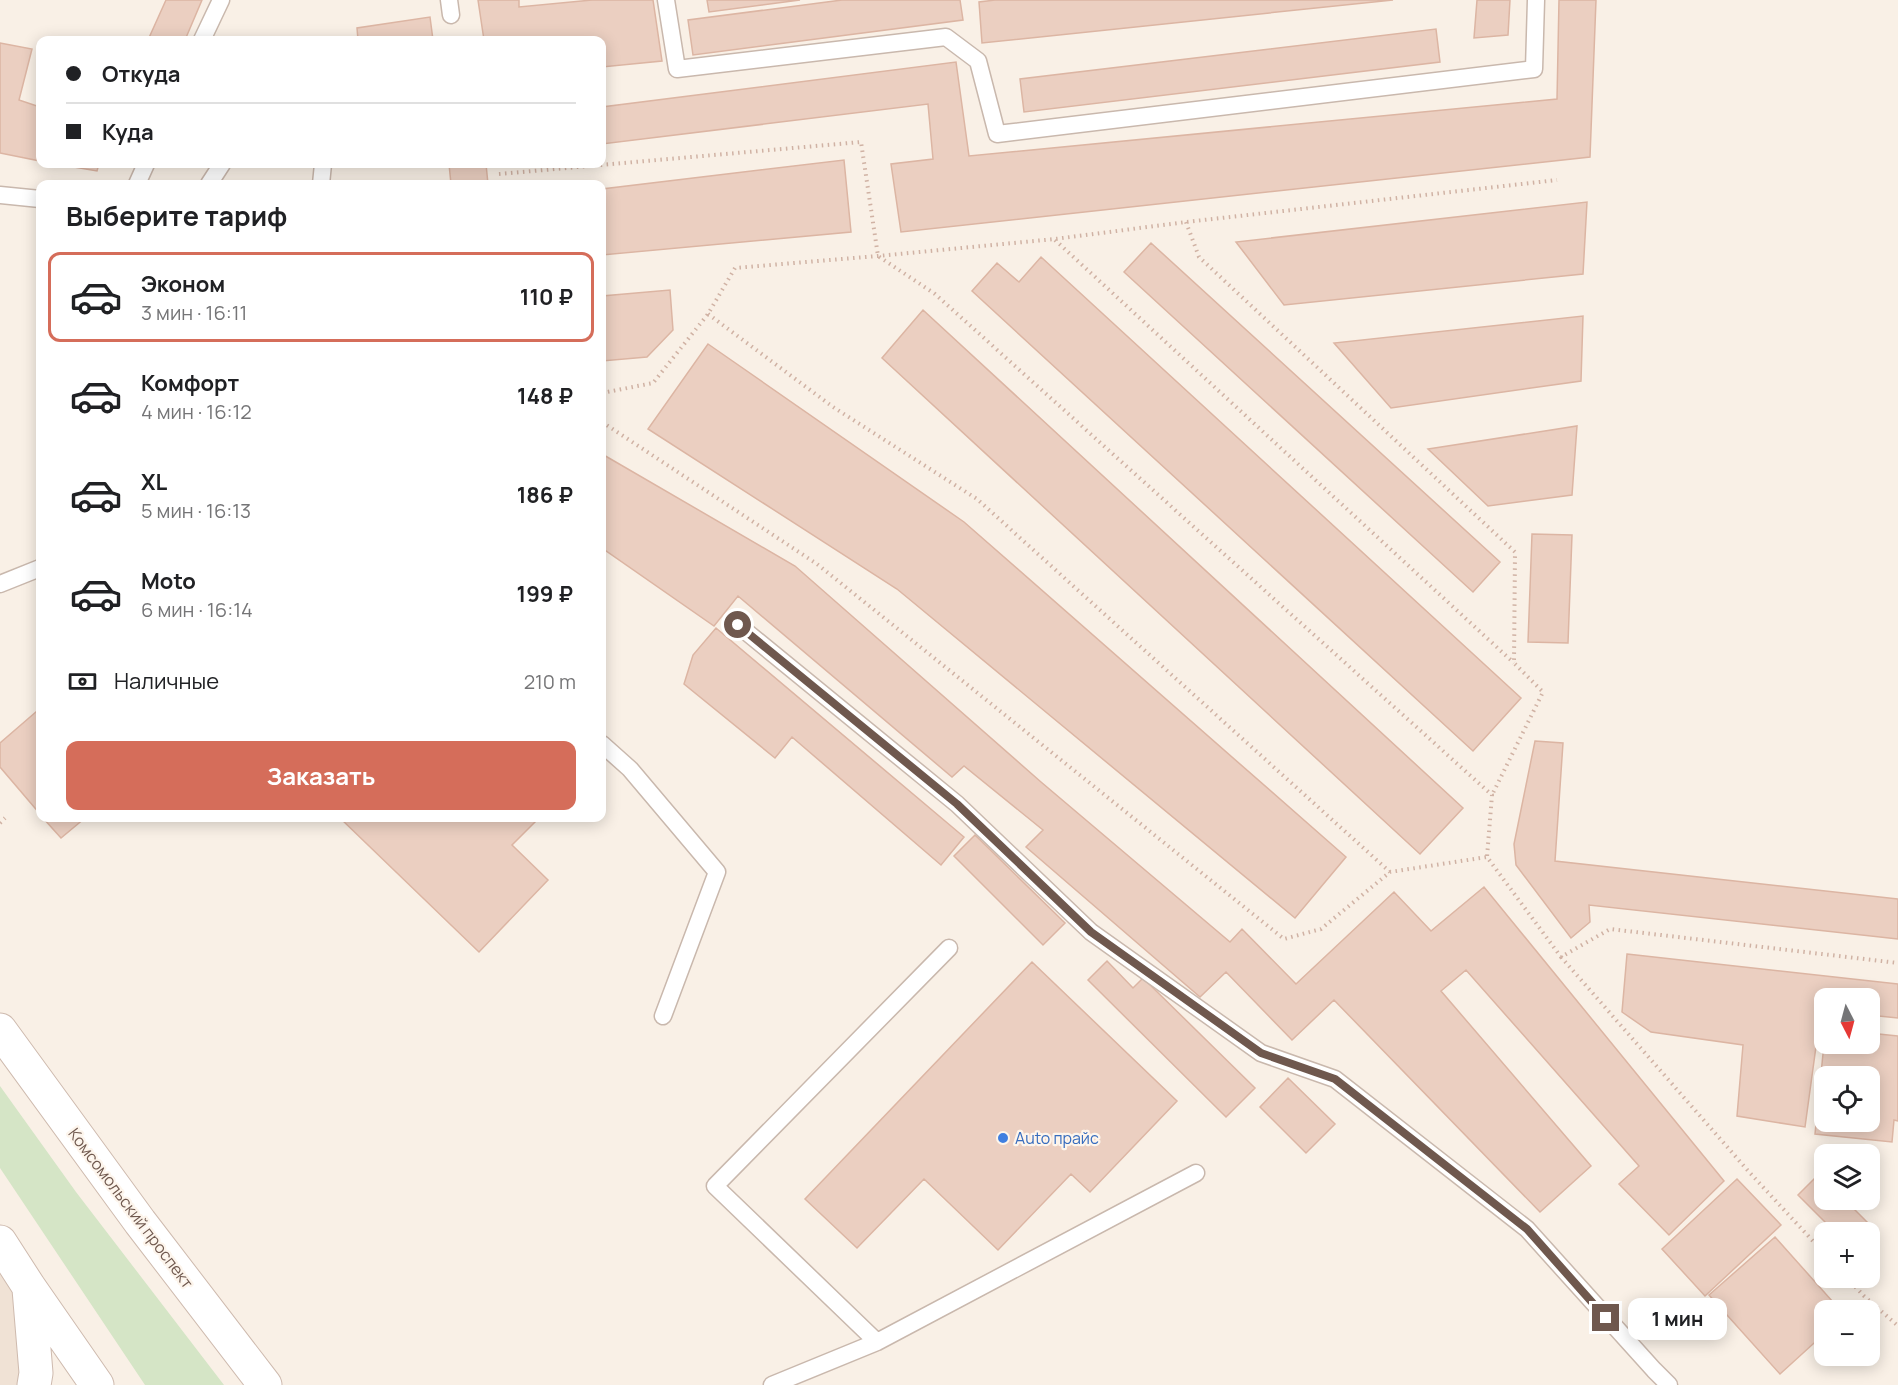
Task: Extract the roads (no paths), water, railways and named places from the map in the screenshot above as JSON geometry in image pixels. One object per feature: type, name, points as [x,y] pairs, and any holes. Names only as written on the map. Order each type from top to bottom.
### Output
[{"type":"main road","name":"Комсомольский проспект","points":[[0,1030],[140,1222],[265,1385]]},
{"type":"main road","points":[[0,1242],[97,1385]]},
{"type":"main road","points":[[29,1287],[36,1373],[34,1385]]},
{"type":"lane","points":[[204,36],[221,0]]},
{"type":"lane","points":[[666,0],[677,69],[946,37],[978,61],[997,134],[1534,69],[1536,0]]},
{"type":"lane","points":[[0,195],[36,199]]},
{"type":"lane","points":[[0,584],[36,570]]},
{"type":"lane","points":[[738,625],[957,804],[1091,932],[1261,1053],[1335,1079],[1527,1229],[1670,1385]]},
{"type":"lane","points":[[606,748],[630,769],[717,872],[663,1016]]},
{"type":"lane","points":[[877,1342],[715,1186],[949,948]]},
{"type":"lane","points":[[772,1385],[877,1342],[1196,1173]]},
{"type":"place","name":"Auto прайс","points":[[1003,1138]]}]
